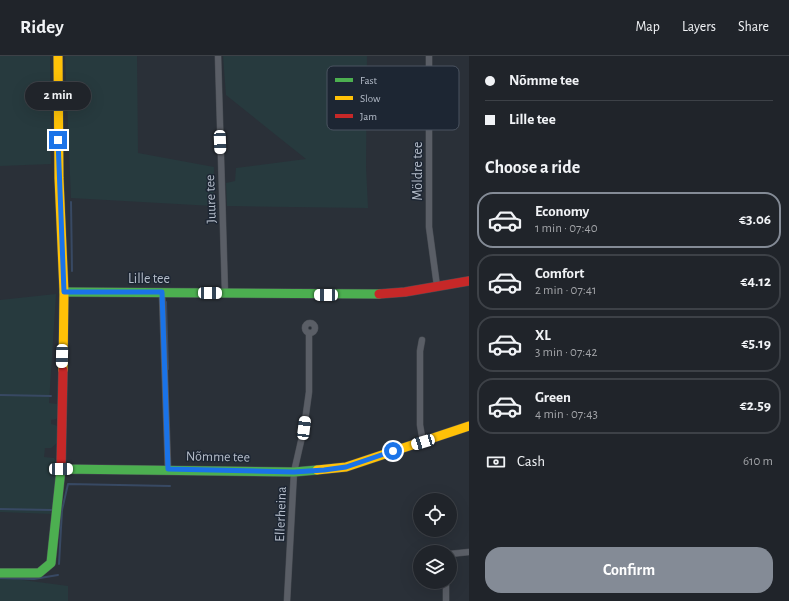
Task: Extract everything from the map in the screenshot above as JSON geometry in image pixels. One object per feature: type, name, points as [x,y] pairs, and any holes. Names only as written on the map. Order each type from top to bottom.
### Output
[{"type":"street","points":[[0,574],[39,573],[47,569],[51,563],[61,469],[64,292],[59,178],[58,56]]},
{"type":"street","name":"Juure tee","points":[[218,56],[225,293]]},
{"type":"street","name":"Möldre tee","points":[[429,130],[429,227],[437,286]]},
{"type":"street","name":"Lille tee","points":[[64,292],[362,295],[405,292],[469,281]]},
{"type":"street","points":[[162,292],[168,469]]},
{"type":"street","name":"Ellerheina","points":[[287,601],[294,472],[304,428],[309,392],[309,334]]},
{"type":"street","points":[[422,340],[420,351],[420,426],[423,442]]},
{"type":"street","name":"Nõmme tee","points":[[61,469],[168,469],[294,472],[346,467],[469,426]]},
{"type":"street","points":[[457,553],[469,552]]},
{"type":"street","points":[[446,589],[446,601]]},
{"type":"green space","points":[[0,56],[50,56],[51,164],[0,166]]},
{"type":"green space","points":[[65,56],[137,56],[138,153],[214,167],[213,206],[71,198]]},
{"type":"green space","points":[[223,56],[367,56],[367,66],[327,66],[327,130],[366,130],[368,208],[227,206],[226,183],[235,181],[236,168],[306,159],[226,95]]},
{"type":"green space","points":[[56,294],[49,403],[57,404],[58,417],[51,420],[51,424],[58,427],[58,442],[51,448],[45,448],[44,457],[54,458],[58,465],[52,514],[0,512],[0,300]]},
{"type":"green space","points":[[0,577],[68,586],[68,601],[0,601]]},
{"type":"waterway","points":[[71,202],[72,271]]},
{"type":"waterway","points":[[166,302],[168,369]]},
{"type":"waterway","points":[[0,395],[51,396]]},
{"type":"waterway","points":[[59,564],[62,510],[68,484],[170,486]]},
{"type":"waterway","points":[[0,509],[52,510]]},
{"type":"waterway","points":[[0,578],[34,579],[58,575]]},
{"type":"traffic: fast","points":[[64,292],[379,294]]},
{"type":"traffic: fast","points":[[0,573],[39,573],[51,563],[61,469],[294,472],[317,470]]},
{"type":"traffic: slow","points":[[58,56],[59,178],[64,292],[63,370]]},
{"type":"traffic: slow","points":[[317,470],[346,467],[469,426]]},
{"type":"traffic: jam","points":[[379,294],[405,292],[469,281]]},
{"type":"traffic: jam","points":[[61,469],[63,370]]},
{"type":"route","points":[[58,140],[64,292],[162,292],[168,469],[294,472],[324,470],[346,467],[393,451]]}]
